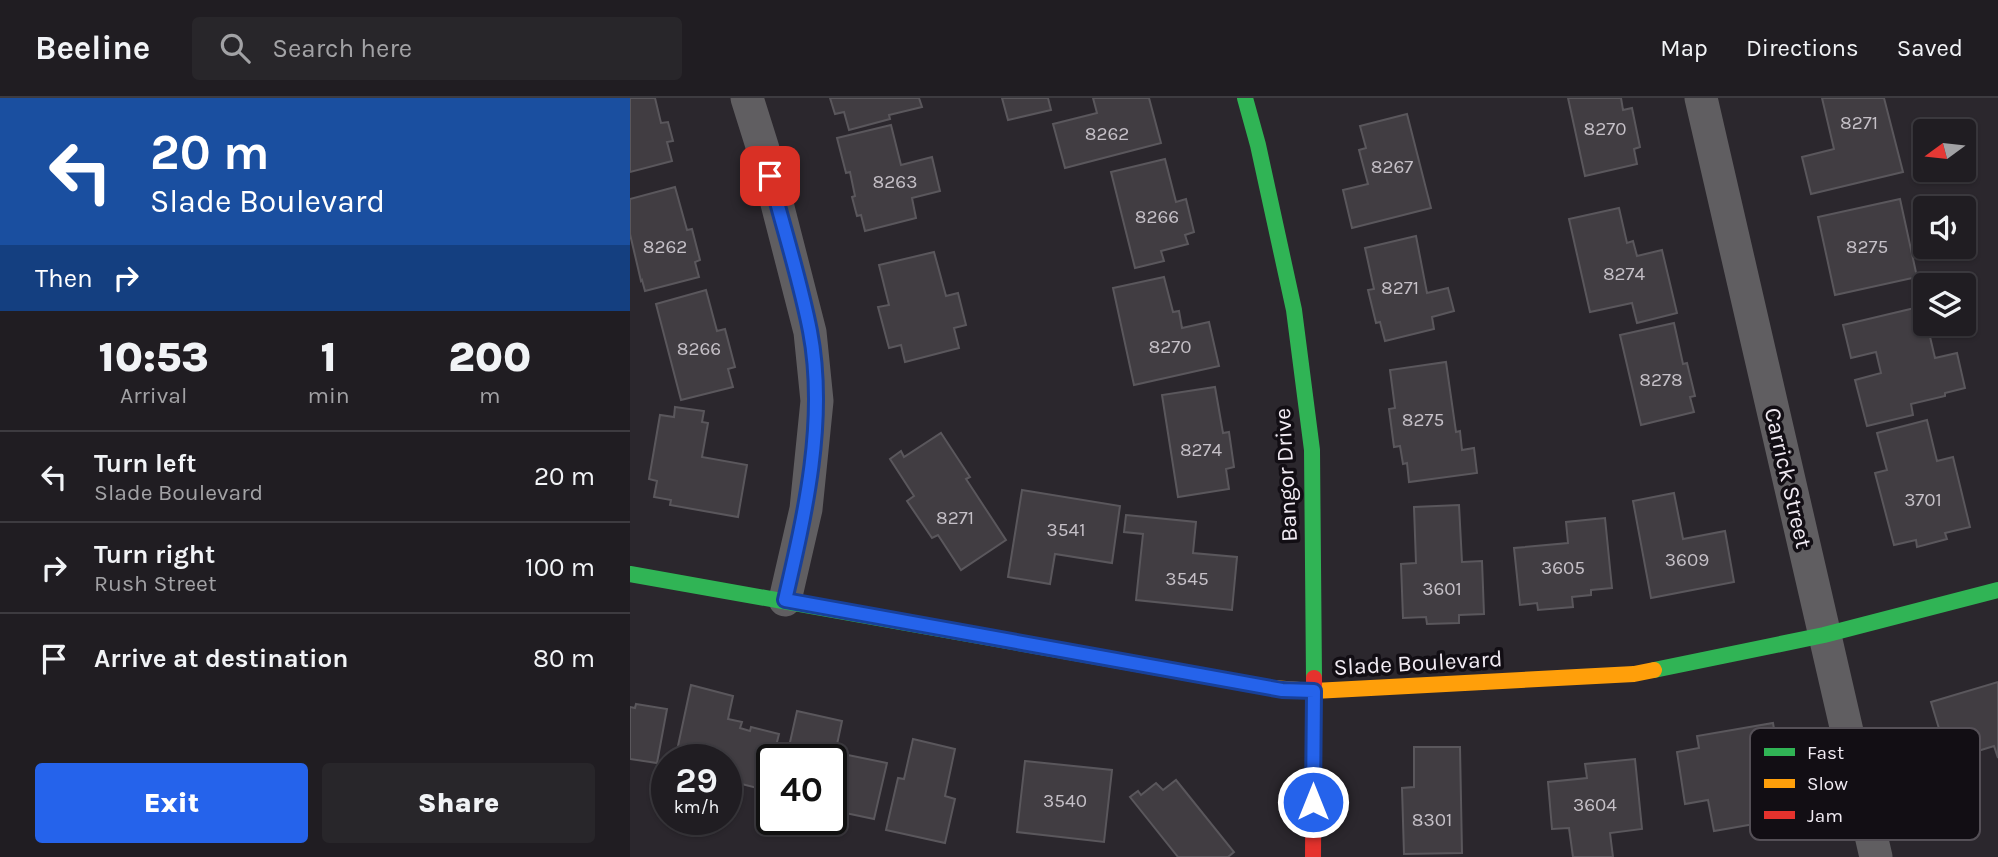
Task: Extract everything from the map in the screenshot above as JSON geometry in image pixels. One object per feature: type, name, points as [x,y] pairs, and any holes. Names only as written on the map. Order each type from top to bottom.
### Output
[{"type":"street","points":[[747,98],[763,149],[810,332],[817,401],[806,509],[785,600]]},
{"type":"street","name":"Bangor Drive","points":[[1245,98],[1294,310],[1312,450],[1313,857]]},
{"type":"street","name":"Carrick Street","points":[[1701,98],[1846,728]]},
{"type":"street","name":"Slade Boulevard","points":[[630,574],[1269,687],[1314,691],[1634,674],[1824,635],[1998,590]]},
{"type":"building","points":[[630,98],[655,98],[661,123],[668,122],[673,141],[667,142],[672,161],[630,172]]},
{"type":"building","points":[[830,98],[919,98],[922,107],[889,115],[890,119],[849,130],[844,112],[835,114]]},
{"type":"building","points":[[1002,98],[1048,98],[1051,110],[1008,120]]},
{"type":"building","points":[[1093,98],[1149,98],[1161,143],[1065,168],[1053,124],[1097,113]]},
{"type":"building","points":[[1568,98],[1621,98],[1623,110],[1632,108],[1640,147],[1634,149],[1637,164],[1585,176]]},
{"type":"building","points":[[1822,98],[1884,98],[1903,172],[1811,194],[1802,157],[1834,149]]},
{"type":"building","points":[[1407,114],[1431,208],[1352,228],[1343,190],[1368,184],[1359,150],[1366,148],[1360,126]]},
{"type":"building","points":[[891,125],[901,165],[932,157],[940,191],[912,198],[916,218],[865,231],[861,215],[857,216],[850,172],[846,173],[837,138]]},
{"type":"building","points":[[1165,159],[1176,202],[1186,199],[1194,232],[1185,235],[1188,244],[1161,251],[1164,261],[1135,268],[1111,172]]},
{"type":"building","points":[[675,187],[687,230],[692,229],[700,260],[695,262],[699,277],[645,291],[630,234],[630,199]]},
{"type":"building","points":[[1900,199],[1916,273],[1913,273],[1913,278],[1835,295],[1818,217]]},
{"type":"building","points":[[1619,208],[1627,243],[1633,241],[1637,256],[1662,250],[1677,313],[1637,323],[1632,303],[1590,312],[1569,219]]},
{"type":"building","points":[[1416,236],[1427,293],[1448,288],[1454,311],[1432,317],[1434,329],[1385,341],[1380,322],[1376,323],[1368,290],[1374,289],[1365,248]]},
{"type":"building","points":[[934,252],[946,296],[958,293],[966,325],[954,328],[959,348],[905,362],[901,345],[889,348],[878,307],[889,305],[879,265]]},
{"type":"building","points":[[1164,277],[1173,312],[1179,311],[1182,328],[1209,322],[1219,366],[1134,385],[1113,288]]},
{"type":"building","points":[[706,290],[717,331],[725,329],[735,367],[728,369],[733,387],[681,400],[656,304]]},
{"type":"building","points":[[1913,308],[1913,336],[1930,336],[1935,358],[1957,353],[1965,388],[1911,404],[1913,415],[1867,426],[1855,380],[1881,373],[1876,352],[1851,358],[1843,325]]},
{"type":"building","points":[[1674,323],[1683,364],[1687,363],[1695,396],[1690,397],[1694,412],[1641,425],[1620,335]]},
{"type":"building","points":[[1446,362],[1456,432],[1460,431],[1462,450],[1474,448],[1477,473],[1409,482],[1407,463],[1403,464],[1400,446],[1394,447],[1389,409],[1395,408],[1390,370]]},
{"type":"building","points":[[1215,387],[1223,433],[1229,432],[1234,467],[1226,469],[1229,489],[1178,497],[1162,395]]},
{"type":"building","points":[[675,407],[704,411],[702,422],[708,423],[702,457],[747,465],[738,517],[670,505],[671,500],[654,497],[657,481],[649,479],[660,415],[674,417]]},
{"type":"building","points":[[1927,420],[1937,461],[1953,457],[1970,527],[1945,533],[1947,539],[1917,547],[1916,540],[1894,545],[1875,473],[1887,470],[1877,433]]},
{"type":"building","points":[[941,433],[970,477],[966,479],[1006,540],[961,570],[938,535],[932,538],[907,501],[914,496],[890,459],[901,451],[904,457]]},
{"type":"building","points":[[1022,490],[1120,506],[1112,563],[1055,554],[1050,584],[1008,577]]},
{"type":"building","points":[[1674,493],[1683,539],[1725,531],[1734,582],[1651,598],[1633,501]]},
{"type":"building","points":[[1459,505],[1462,562],[1482,561],[1484,614],[1459,615],[1459,623],[1427,624],[1426,617],[1403,618],[1401,564],[1416,563],[1414,507]]},
{"type":"building","points":[[1126,515],[1196,522],[1193,553],[1237,557],[1232,610],[1136,600],[1143,534],[1124,532]]},
{"type":"building","points":[[1605,518],[1612,588],[1591,590],[1591,595],[1572,597],[1573,607],[1538,610],[1537,603],[1520,605],[1514,548],[1568,543],[1566,522]]},
{"type":"building","points":[[1998,682],[1998,758],[1994,746],[1980,750],[1980,728],[1939,728],[1931,702]]},
{"type":"building","points":[[691,685],[733,696],[728,719],[742,722],[740,728],[750,731],[751,727],[779,734],[776,744],[756,744],[756,788],[742,784],[742,744],[678,744]]},
{"type":"building","points":[[636,704],[667,709],[661,744],[651,744],[651,762],[630,759],[630,707],[635,708]]},
{"type":"building","points":[[797,711],[842,721],[837,744],[790,744]]},
{"type":"building","points":[[1773,723],[1774,728],[1750,728],[1750,825],[1714,831],[1708,800],[1685,804],[1677,752],[1699,748],[1697,736]]},
{"type":"building","points":[[913,739],[955,749],[945,796],[955,799],[945,843],[886,830],[898,778],[904,779]]},
{"type":"building","points":[[1414,747],[1460,747],[1462,853],[1404,854],[1402,788],[1414,787]]},
{"type":"building","points":[[847,755],[887,763],[874,819],[847,813]]},
{"type":"building","points":[[1635,759],[1642,829],[1610,833],[1613,857],[1573,857],[1569,828],[1552,829],[1548,782],[1587,778],[1585,764]]},
{"type":"building","points":[[1025,761],[1112,770],[1104,842],[1017,832]]},
{"type":"building","points":[[1176,780],[1234,852],[1228,857],[1178,857],[1130,797],[1138,791],[1141,795],[1156,783],[1163,790]]},
{"type":"traffic: fast","points":[[1245,98],[1294,310],[1312,450],[1314,678]]},
{"type":"traffic: fast","points":[[630,574],[1272,688]]},
{"type":"traffic: fast","points":[[1654,670],[1824,635],[1998,590]]},
{"type":"traffic: slow","points":[[1272,688],[1314,691],[1634,674],[1654,670]]},
{"type":"traffic: jam","points":[[1313,857],[1314,678]]},
{"type":"route","points":[[770,176],[810,332],[817,401],[806,509],[785,600],[1282,690],[1314,691],[1313,802]]}]
